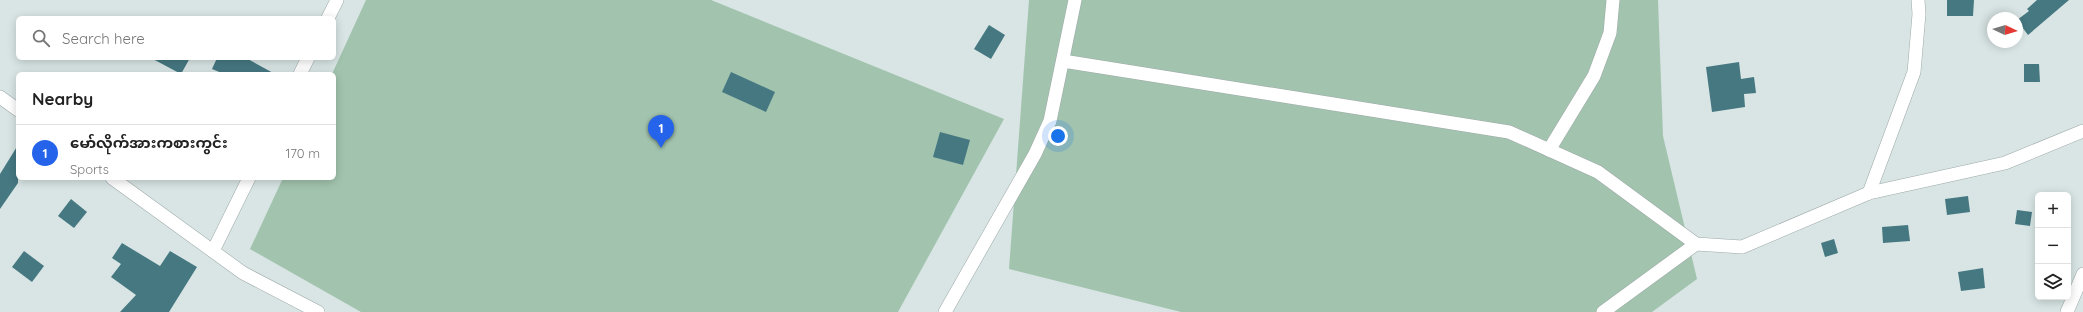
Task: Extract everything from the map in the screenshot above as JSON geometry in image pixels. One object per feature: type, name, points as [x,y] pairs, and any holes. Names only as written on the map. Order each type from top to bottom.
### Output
[{"type":"street","points":[[329,16],[337,0]]},
{"type":"street","points":[[945,312],[1035,154],[1050,121],[1075,0]]},
{"type":"street","points":[[1549,150],[1594,76],[1610,32],[1612,0]]},
{"type":"street","points":[[1869,193],[1914,72],[1919,14],[1918,0]]},
{"type":"street","points":[[301,72],[307,60]]},
{"type":"street","points":[[1063,61],[1509,132],[1598,172],[1696,244],[1742,247],[1869,193],[2006,162],[2083,131]]},
{"type":"street","points":[[0,97],[16,109]]},
{"type":"street","points":[[115,180],[243,273],[318,312]]},
{"type":"street","points":[[213,251],[248,180]]},
{"type":"street","points":[[1603,312],[1696,244]]},
{"type":"street","points":[[2067,312],[2083,274]]},
{"type":"green space","points":[[366,0],[711,0],[1004,119],[898,312],[361,312],[250,249],[282,180],[336,180],[336,72],[333,72]]},
{"type":"green space","points":[[1029,0],[1658,0],[1663,136],[1697,279],[1652,312],[1181,312],[1009,269]]},
{"type":"building","points":[[1947,0],[1974,0],[1973,16],[1947,16]]},
{"type":"building","points":[[2037,0],[2069,0],[2028,35],[2023,28],[2023,16],[2029,11],[2027,9]]},
{"type":"building","points":[[989,25],[1005,35],[991,59],[974,49]]},
{"type":"building","points":[[155,60],[189,60],[182,72],[177,72]]},
{"type":"building","points":[[216,60],[250,60],[271,72],[219,72],[212,69]]},
{"type":"building","points":[[1739,62],[1741,79],[1754,77],[1756,93],[1744,94],[1745,107],[1712,112],[1706,67]]},
{"type":"building","points":[[2024,64],[2039,64],[2040,82],[2024,82]]},
{"type":"building","points":[[731,72],[775,92],[766,112],[722,92]]},
{"type":"building","points":[[940,132],[970,140],[963,165],[933,157]]},
{"type":"building","points":[[16,148],[16,180],[18,180],[18,183],[0,209],[0,174]]},
{"type":"building","points":[[1968,196],[1970,212],[1947,215],[1945,199]]},
{"type":"building","points":[[71,199],[87,212],[74,228],[58,216]]},
{"type":"building","points":[[2017,210],[2032,212],[2030,226],[2015,224]]},
{"type":"building","points":[[1908,225],[1910,241],[1883,243],[1882,227]]},
{"type":"building","points":[[1834,239],[1838,253],[1825,257],[1821,243]]},
{"type":"building","points":[[122,243],[160,266],[170,251],[197,267],[169,312],[120,312],[136,295],[111,277],[121,264],[112,258]]},
{"type":"building","points":[[24,251],[44,266],[32,282],[12,267]]},
{"type":"building","points":[[1983,268],[1985,288],[1961,291],[1958,272]]},
{"type":"place","name":"မော်လိုက်အားကစားကွင်း","points":[[661,148]]}]
